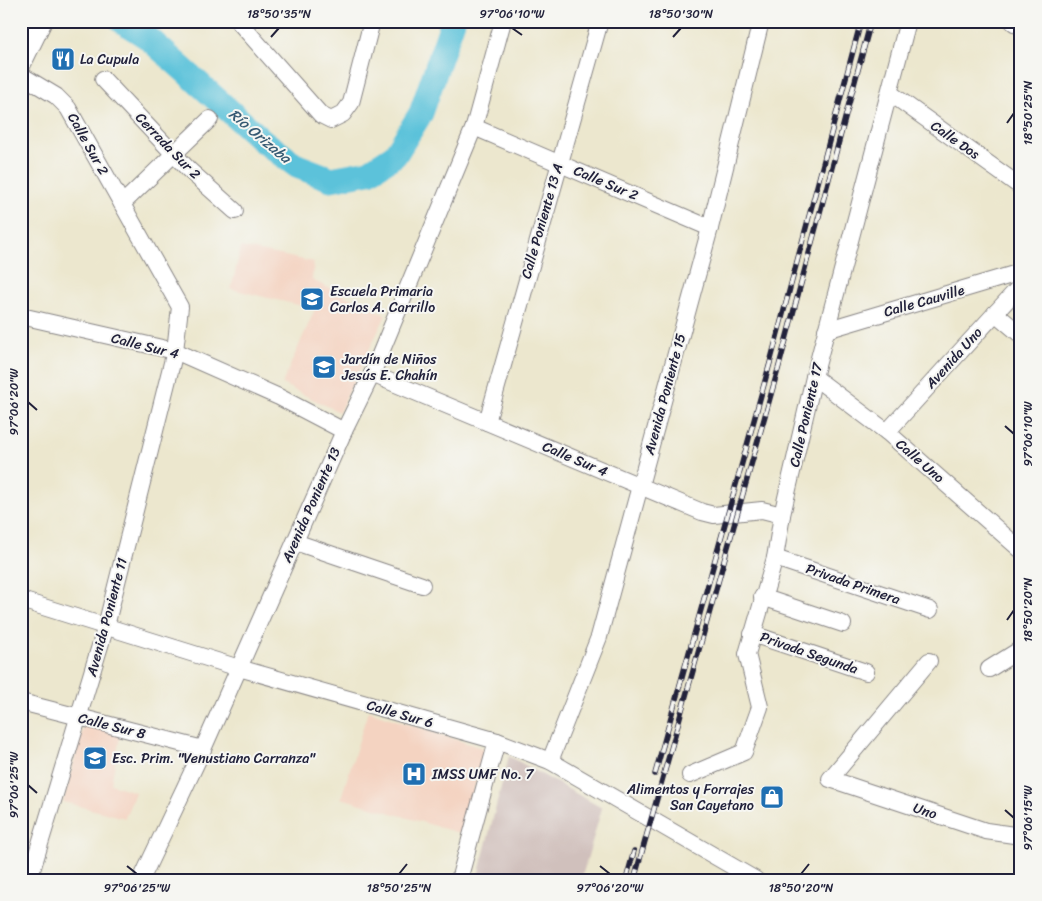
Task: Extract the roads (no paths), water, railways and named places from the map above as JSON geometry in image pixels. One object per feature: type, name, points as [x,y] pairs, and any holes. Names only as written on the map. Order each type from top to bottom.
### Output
[{"type":"street","points":[[21,33],[27,21]]},
{"type":"street","points":[[238,21],[321,115],[331,120],[343,114],[351,102],[372,21]]},
{"type":"street","name":"Avenida Poniente 13","points":[[141,880],[203,749],[344,431],[372,374],[474,127],[503,21]]},
{"type":"street","name":"Calle Poniente 13 A","points":[[487,422],[600,21]]},
{"type":"street","name":"Avenida Poniente 15","points":[[550,761],[599,637],[710,228],[761,21]]},
{"type":"street","name":"Calle Poniente 17","points":[[690,775],[744,752],[760,707],[747,654],[762,597],[775,558],[782,515],[814,376],[908,21]]},
{"type":"street","points":[[21,68],[44,22]]},
{"type":"street","points":[[1013,22],[1021,27]]},
{"type":"street","name":"Calle Sur 2","points":[[21,75],[56,96],[68,108],[180,307]]},
{"type":"street","name":"Cerrada Sur 2","points":[[103,79],[174,154],[235,211]]},
{"type":"street","name":"Calle Dos","points":[[890,93],[1021,186]]},
{"type":"street","points":[[122,204],[210,119]]},
{"type":"street","name":"Calle Sur 2","points":[[474,127],[710,228]]},
{"type":"street","name":"Calle Cauville","points":[[826,330],[1021,272]]},
{"type":"street","name":"Avenida Uno","points":[[887,432],[1021,285]]},
{"type":"street","name":"Avenida Poniente 11","points":[[29,880],[106,626],[175,351],[180,307]]},
{"type":"street","points":[[995,313],[1021,336]]},
{"type":"street","name":"Calle Sur 4","points":[[21,316],[175,351],[278,398],[344,431]]},
{"type":"street","name":"Calle Sur 4","points":[[372,374],[639,487],[714,515],[762,510],[782,515]]},
{"type":"street","name":"Calle Uno","points":[[814,376],[887,432],[1021,550]]},
{"type":"street","points":[[295,542],[422,585]]},
{"type":"street","name":"Privada Primera","points":[[775,558],[930,610]]},
{"type":"street","points":[[762,597],[843,624]]},
{"type":"street","name":"Calle Sur 6","points":[[21,600],[239,668],[497,741],[550,761],[756,880]]},
{"type":"street","name":"Privada Segunda","points":[[752,634],[866,672]]},
{"type":"street","points":[[989,669],[1021,649]]},
{"type":"street","name":"Uno","points":[[929,661],[830,780],[986,831],[1021,836]]},
{"type":"street","name":"Calle Sur 8","points":[[21,702],[203,749]]},
{"type":"street","points":[[459,880],[497,741]]},
{"type":"waterway","name":"Río Orizaba","points":[[122,21],[147,37],[263,141],[297,166],[331,179],[369,172],[395,155],[421,113],[453,21]]},
{"type":"railway","points":[[655,774],[770,363],[861,21]]},
{"type":"railway","points":[[634,880],[779,366],[871,21]]},
{"type":"railway","points":[[626,880],[634,851]]},
{"type":"place","name":"La Cupula","points":[[63,59]]},
{"type":"place","name":"Escuela Primaria Carlos A. Carrillo","points":[[312,299]]},
{"type":"place","name":"Jardín de Niños Jesús E. Chahín","points":[[324,367]]},
{"type":"place","name":"Esc. Prim. \"Venustiano Carranza\"","points":[[95,758]]},
{"type":"place","name":"IMSS UMF No. 7","points":[[414,774]]},
{"type":"place","name":"Alimentos y Forrajes San Cayetano","points":[[772,797]]}]
